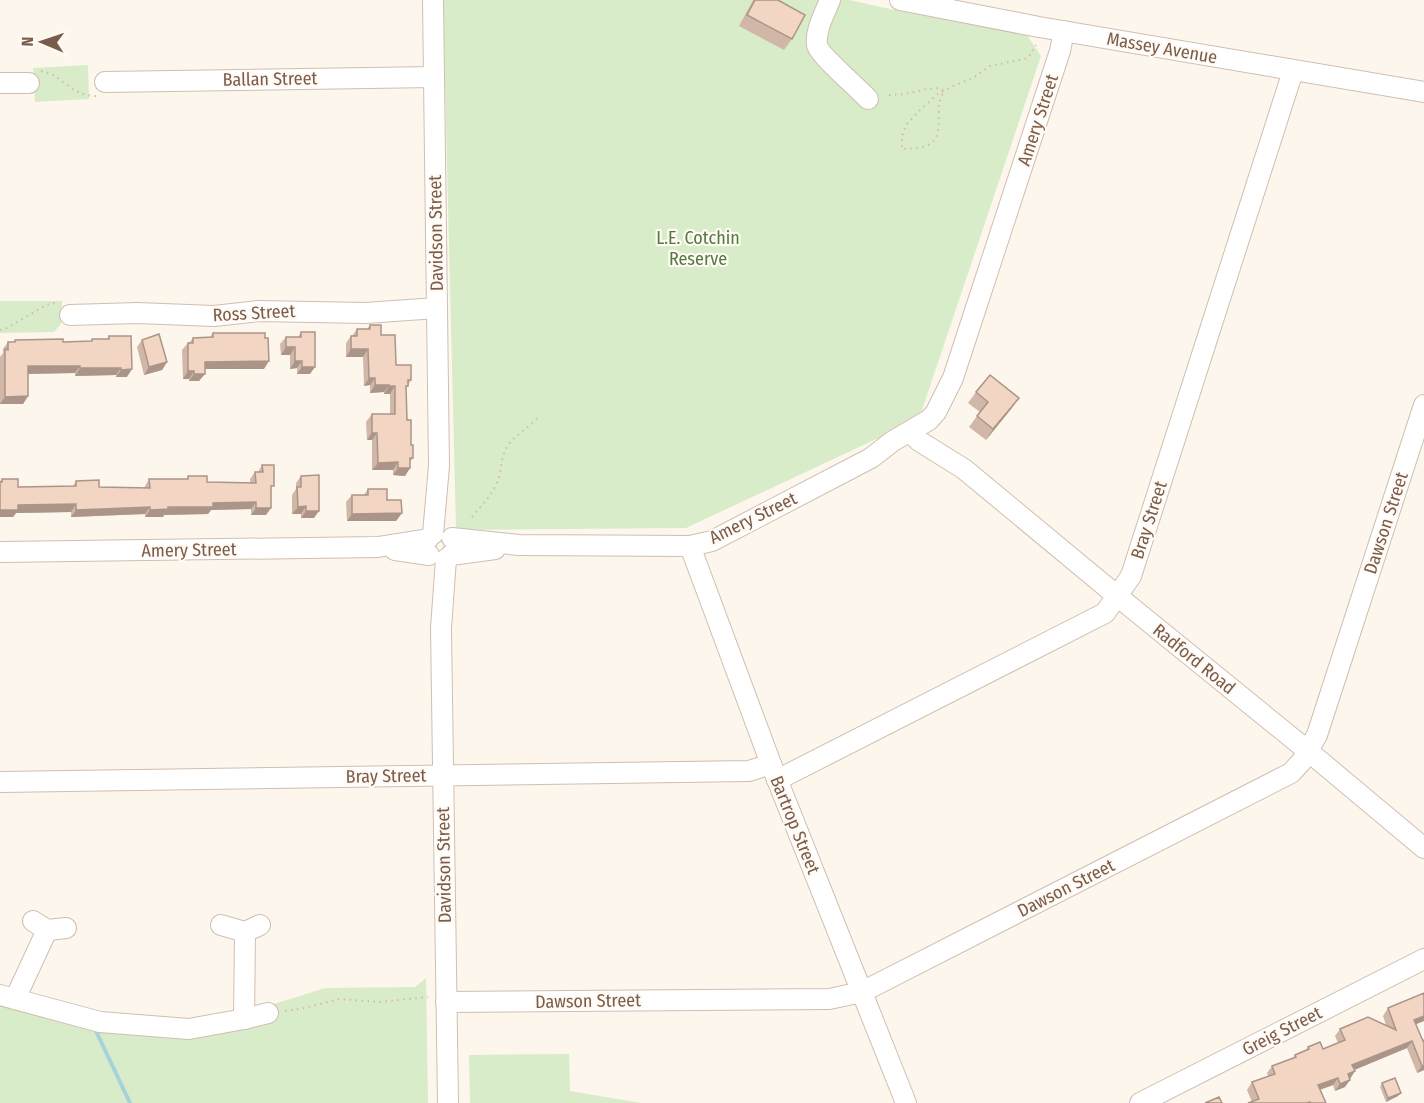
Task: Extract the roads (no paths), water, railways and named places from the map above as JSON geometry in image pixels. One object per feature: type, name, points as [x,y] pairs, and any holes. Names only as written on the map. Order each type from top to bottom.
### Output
[{"type":"street","name":"Davidson Street","points":[[433,0],[443,775],[437,1000],[448,1103]]},
{"type":"street","points":[[830,0],[821,23],[817,47],[868,99]]},
{"type":"street","name":"Massey Avenue","points":[[900,0],[1064,32],[1424,92]]},
{"type":"street","name":"Amery Street","points":[[0,552],[519,545],[690,546],[712,541],[872,458],[893,441],[923,431],[936,412],[953,378],[1056,63],[1064,32]]},
{"type":"street","name":"Bray Street","points":[[0,782],[774,772],[1105,613],[1131,576],[1293,71]]},
{"type":"street","points":[[0,83],[33,77]]},
{"type":"street","name":"Ballan Street","points":[[104,89],[434,77]]},
{"type":"street","name":"Ross Street","points":[[66,308],[214,316],[259,311],[365,313],[437,308]]},
{"type":"street","name":"Dawson Street","points":[[437,1000],[830,999],[862,992],[1291,773],[1302,761],[1317,735],[1424,405]]},
{"type":"street","name":"Radford Road","points":[[923,431],[964,469],[1116,596],[1424,848]]},
{"type":"street","name":"Bartrop Street","points":[[690,546],[774,772],[906,1103]]},
{"type":"street","points":[[221,925],[253,928],[244,1019]]},
{"type":"street","points":[[49,927],[7,997],[100,1022],[189,1029],[268,1013]]},
{"type":"street","name":"Greig Street","points":[[1140,1103],[1424,959]]},
{"type":"waterway","points":[[96,1031],[130,1103]]},
{"type":"park label","name":"L.E. Cotchin Reserve","points":[[698,248]]}]
